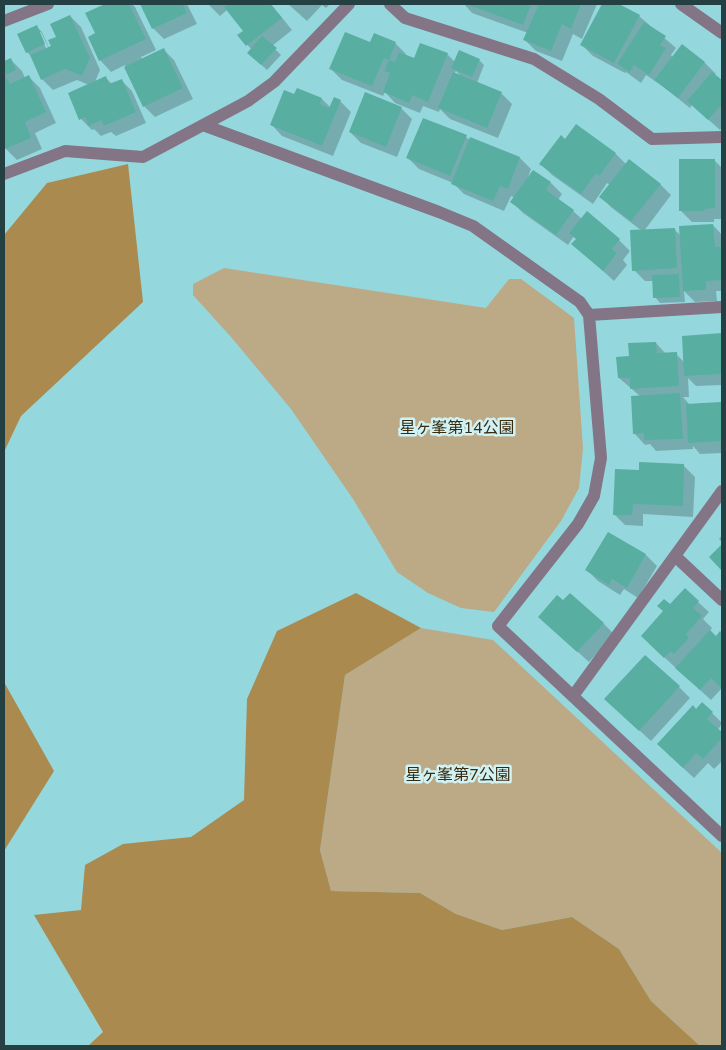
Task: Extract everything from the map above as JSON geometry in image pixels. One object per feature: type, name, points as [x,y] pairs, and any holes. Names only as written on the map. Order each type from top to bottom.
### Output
[{"type":"street","points":[[4,21],[48,4]]},
{"type":"street","points":[[4,174],[65,151],[143,157],[248,101],[274,82],[349,4]]},
{"type":"street","points":[[390,4],[405,18],[534,59],[599,99],[652,139],[722,137]]},
{"type":"street","points":[[681,4],[722,33]]},
{"type":"street","points":[[203,125],[473,226],[580,302],[589,315],[601,458],[594,496],[578,524],[498,626],[722,836]]},
{"type":"street","points":[[589,315],[722,308]]},
{"type":"street","points":[[573,696],[722,491]]},
{"type":"street","points":[[675,556],[722,600]]},
{"type":"green space","name":"星ヶ峯第14公園","points":[[224,268],[486,308],[509,279],[521,279],[574,318],[583,448],[579,488],[561,521],[494,612],[461,608],[428,593],[397,572],[353,499],[291,409],[193,295],[193,284]]},
{"type":"green space","name":"星ヶ峯第7公園","points":[[421,628],[493,640],[722,853],[722,1046],[700,1046],[651,1001],[619,949],[572,917],[502,930],[456,914],[420,893],[331,891],[320,850],[345,675]]},
{"type":"shaded area","points":[[128,164],[143,302],[21,416],[4,452],[4,235],[47,183]]},
{"type":"shaded area","points":[[356,593],[421,628],[345,675],[320,850],[331,891],[420,893],[456,914],[502,930],[572,917],[619,949],[651,1001],[700,1046],[88,1046],[103,1032],[34,915],[81,910],[85,865],[123,844],[191,837],[244,800],[247,699],[277,631]]},
{"type":"shaded area","points":[[4,682],[54,771],[4,851]]},
{"type":"building","points":[[105,4],[129,4],[146,39],[99,61],[88,37],[95,33],[85,13]]},
{"type":"building","points":[[140,4],[183,4],[187,13],[152,29]]},
{"type":"building","points":[[228,4],[270,4],[282,18],[246,46],[237,35],[243,31],[224,7]]},
{"type":"building","points":[[466,4],[531,4],[523,25]]},
{"type":"building","points":[[539,4],[581,4],[571,29],[562,24],[551,51],[523,40]]},
{"type":"building","points":[[602,4],[619,4],[640,15],[614,63],[580,45]]},
{"type":"building","points":[[70,15],[90,58],[82,76],[65,69],[41,80],[30,55],[51,46],[48,40],[56,37],[50,24]]},
{"type":"building","points":[[644,22],[666,36],[660,45],[666,48],[649,75],[634,65],[630,72],[617,64]]},
{"type":"building","points":[[37,25],[45,44],[26,53],[17,34]]},
{"type":"building","points":[[345,32],[370,42],[374,33],[396,42],[389,60],[384,58],[372,86],[329,69]]},
{"type":"building","points":[[262,36],[277,48],[261,65],[247,53]]},
{"type":"building","points":[[420,43],[448,53],[428,102],[412,95],[409,103],[383,92],[390,73],[384,71],[389,60],[395,62],[399,52],[414,58]]},
{"type":"building","points":[[682,44],[705,62],[678,98],[654,80]]},
{"type":"building","points":[[164,48],[183,88],[143,107],[124,67]]},
{"type":"building","points":[[459,50],[480,59],[472,77],[451,68]]},
{"type":"building","points":[[11,58],[16,70],[5,75],[10,84],[29,75],[46,112],[25,122],[31,138],[5,149],[4,61]]},
{"type":"building","points":[[453,72],[502,92],[487,128],[438,108]]},
{"type":"building","points":[[712,72],[722,80],[722,107],[720,106],[708,120],[687,101]]},
{"type":"building","points":[[106,76],[109,84],[122,79],[136,112],[104,126],[101,120],[89,126],[85,117],[79,120],[68,93]]},
{"type":"building","points":[[297,88],[322,98],[320,104],[329,108],[334,97],[341,100],[322,146],[270,125],[284,90],[294,94]]},
{"type":"building","points":[[365,92],[402,107],[386,147],[349,132]]},
{"type":"building","points":[[423,118],[467,135],[450,176],[406,158]]},
{"type":"building","points":[[576,124],[616,153],[599,176],[596,173],[581,194],[539,164],[561,135],[565,139]]},
{"type":"building","points":[[470,137],[520,157],[508,189],[500,186],[493,201],[451,184]]},
{"type":"building","points":[[629,159],[661,184],[631,221],[599,197]]},
{"type":"building","points":[[679,159],[715,159],[715,208],[704,209],[704,211],[679,211]]},
{"type":"building","points":[[533,170],[551,182],[546,190],[574,210],[556,235],[510,202]]},
{"type":"building","points":[[587,211],[620,239],[612,249],[617,253],[603,271],[571,244],[576,239],[569,233]]},
{"type":"building","points":[[713,224],[715,247],[722,247],[722,280],[706,281],[706,290],[683,291],[679,226]]},
{"type":"building","points":[[675,228],[677,268],[632,271],[630,230]]},
{"type":"building","points":[[679,274],[680,297],[653,298],[652,275]]},
{"type":"building","points":[[722,333],[722,374],[684,376],[682,336]]},
{"type":"building","points":[[656,342],[657,353],[677,352],[679,386],[630,389],[630,378],[618,378],[616,357],[629,356],[628,343]]},
{"type":"building","points":[[680,393],[683,439],[644,440],[644,433],[633,434],[631,396]]},
{"type":"building","points":[[721,402],[722,441],[688,443],[686,404]]},
{"type":"building","points":[[639,462],[684,464],[683,506],[633,504],[632,515],[613,515],[615,469],[639,470]]},
{"type":"building","points":[[608,532],[646,554],[627,588],[612,579],[609,585],[585,570]]},
{"type":"building","points":[[722,544],[722,571],[709,557]]},
{"type":"building","points":[[685,588],[699,601],[693,608],[702,616],[686,634],[689,638],[674,654],[671,651],[664,658],[641,636],[663,611],[657,606],[664,599],[670,604]]},
{"type":"building","points":[[570,593],[604,623],[577,652],[538,617],[557,595],[563,600]]},
{"type":"building","points":[[710,630],[716,636],[720,631],[722,633],[722,689],[711,678],[700,690],[675,668]]},
{"type":"building","points":[[645,655],[680,686],[639,731],[604,699]]},
{"type":"building","points":[[702,702],[713,712],[707,719],[722,732],[722,738],[703,759],[696,753],[683,768],[657,744],[693,705],[696,709]]}]
